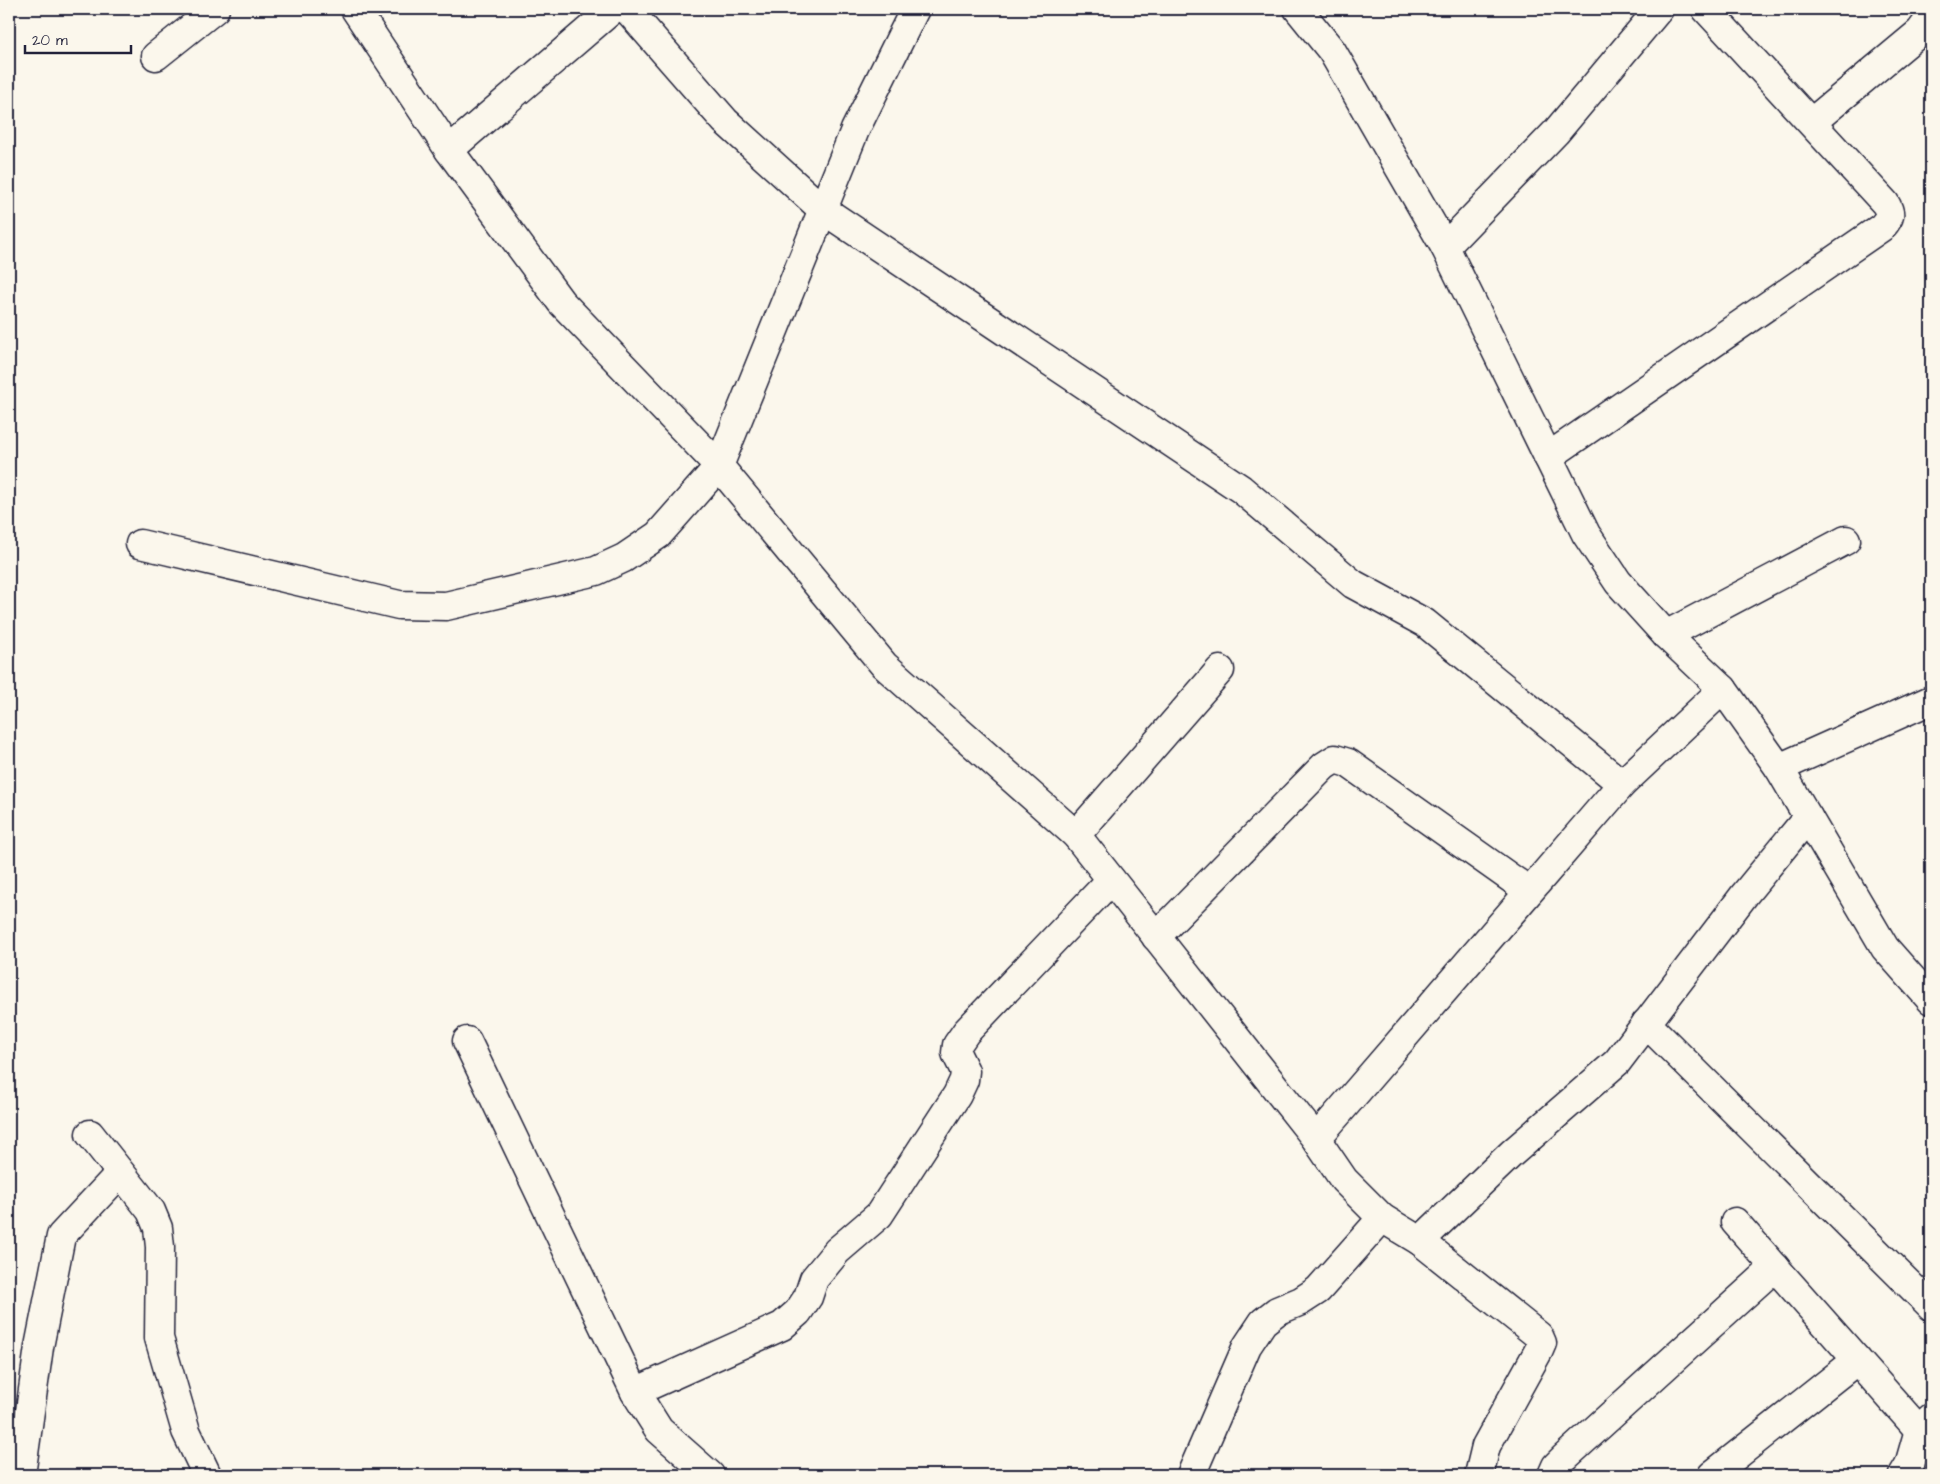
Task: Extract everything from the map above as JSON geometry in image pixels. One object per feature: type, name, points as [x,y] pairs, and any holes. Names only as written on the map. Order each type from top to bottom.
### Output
[{"type":"street","points":[[156,56],[215,9]]},
{"type":"street","points":[[355,9],[449,150],[561,302],[719,466],[884,665],[1076,835],[1316,1139],[1344,1180],[1382,1218],[1420,1241],[1534,1332],[1542,1343],[1486,1446],[1478,1475]]},
{"type":"street","points":[[449,150],[613,9]]},
{"type":"street","points":[[628,9],[725,121],[822,209],[1241,488],[1353,584],[1425,623],[1622,784]]},
{"type":"street","points":[[140,544],[399,604],[446,606],[596,571],[624,558],[658,535],[719,466],[855,130],[915,9]]},
{"type":"street","points":[[1298,9],[1332,51],[1445,247],[1586,534],[1618,582],[1666,635],[1723,689],[1779,768],[1885,948],[1931,1000]]},
{"type":"street","points":[[1548,457],[1882,227],[1889,220],[1890,211],[1885,203],[1706,9]]},
{"type":"street","points":[[1812,122],[1920,32],[1928,21],[1928,9]]},
{"type":"street","points":[[1445,247],[1556,132],[1655,10]]},
{"type":"street","points":[[1666,635],[1846,540]]},
{"type":"street","points":[[1076,835],[1220,670]]},
{"type":"street","points":[[1316,1139],[1622,784],[1723,689]]},
{"type":"street","points":[[1779,768],[1931,700]]},
{"type":"street","points":[[1156,937],[1324,766],[1335,759],[1348,763],[1529,891]]},
{"type":"street","points":[[1420,1241],[1512,1153],[1617,1062],[1745,894],[1808,817]]},
{"type":"street","points":[[635,1392],[782,1326],[798,1312],[808,1297],[814,1279],[837,1251],[879,1215],[956,1095],[964,1080],[965,1071],[956,1053],[957,1045],[966,1032],[1112,880]]},
{"type":"street","points":[[1646,1023],[1931,1306]]},
{"type":"street","points":[[467,1041],[635,1392],[659,1430],[710,1475]]},
{"type":"street","points":[[90,1134],[151,1211],[158,1228],[160,1247],[159,1338],[186,1431],[207,1475]]},
{"type":"street","points":[[21,1475],[39,1347],[61,1236],[120,1173]]},
{"type":"street","points":[[1191,1475],[1247,1346],[1263,1322],[1277,1311],[1318,1290],[1382,1218]]},
{"type":"street","points":[[1735,1222],[1857,1360],[1925,1424],[1903,1475]]},
{"type":"street","points":[[1552,1475],[1556,1466],[1564,1458],[1775,1267]]},
{"type":"street","points":[[1712,1475],[1857,1360]]}]
